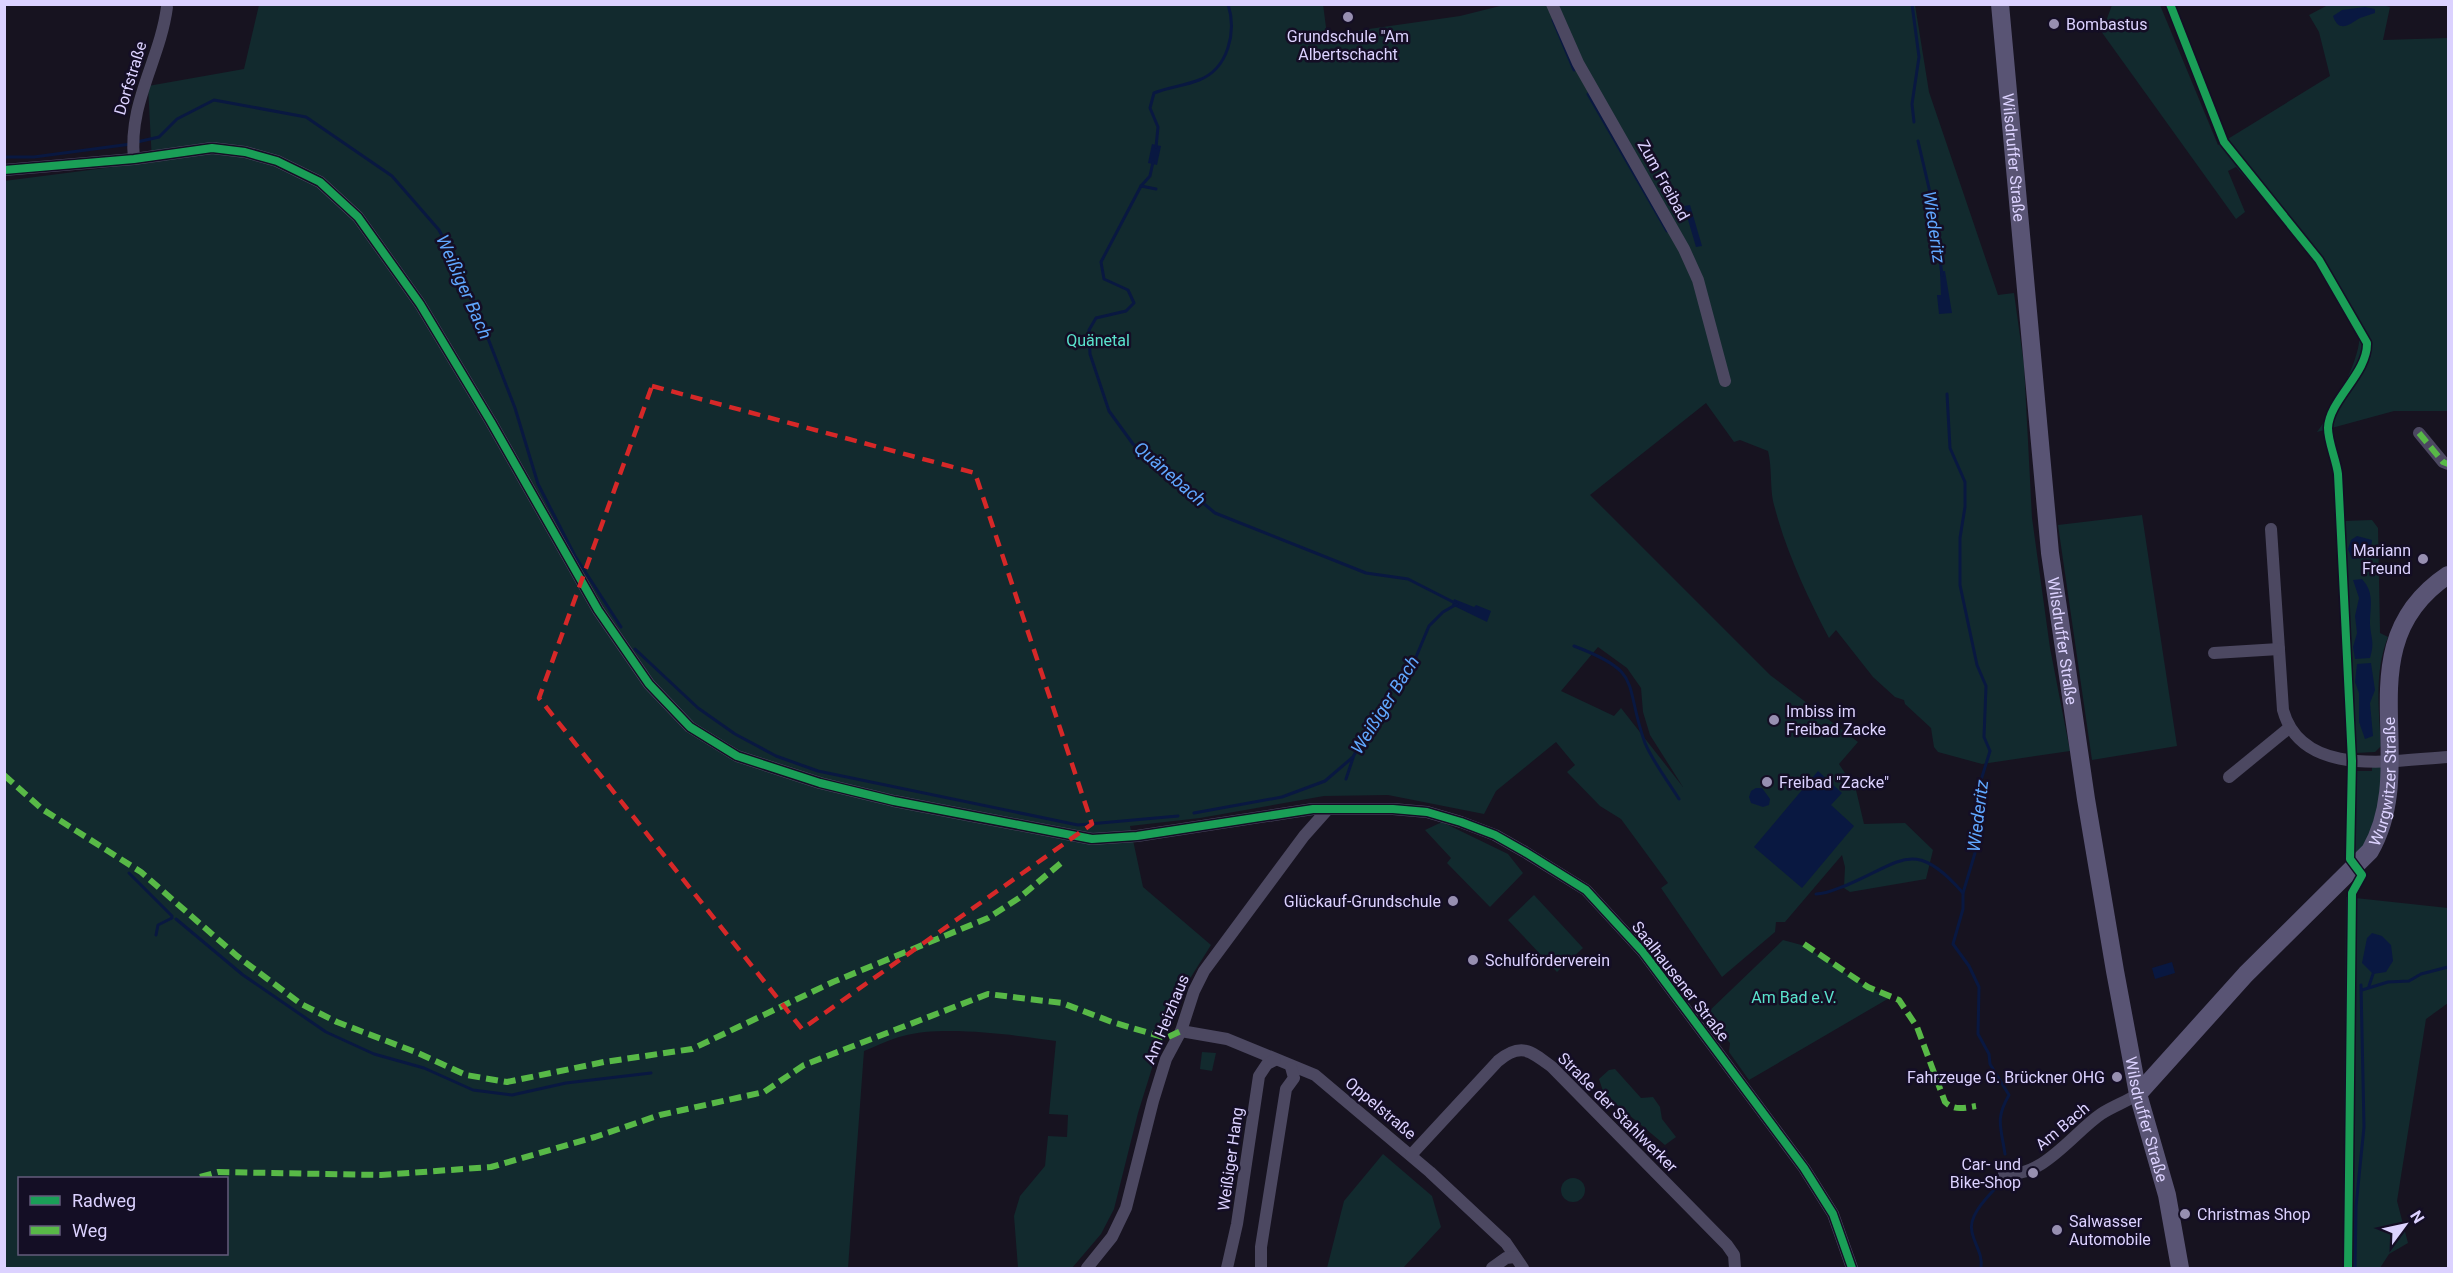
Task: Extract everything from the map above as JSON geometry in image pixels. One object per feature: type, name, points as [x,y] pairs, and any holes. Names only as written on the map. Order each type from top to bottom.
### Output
[{"type":"main road","name":"Wilsdruffer Straße","points":[[2000,4],[2050,553],[2086,798],[2138,1094],[2167,1195],[2180,1269]]},
{"type":"main road","name":"Wurgwitzer Straße","points":[[2138,1094],[2243,978],[2370,851],[2383,828],[2390,791],[2389,671],[2398,640],[2412,610],[2434,586],[2448,575]]},
{"type":"street","name":"Zum Freibad","points":[[1552,4],[1578,63],[1684,249],[1701,290],[1725,381]]},
{"type":"street","name":"Dorfstraße","points":[[133,148],[134,118],[157,50],[167,7]]},
{"type":"street","name":"Saalhausener Straße","points":[[4,170],[89,163],[133,148],[212,148],[244,152],[277,161],[320,182],[358,218],[393,264],[447,348],[586,590],[649,684],[690,727],[737,756],[820,783],[894,801],[1092,838],[1137,836],[1245,818],[1328,809],[1393,809],[1427,812],[1461,822],[1495,835],[1525,852],[1594,897],[1643,952],[1800,1163],[1833,1214],[1852,1269]]},
{"type":"street","points":[[2419,433],[2443,462],[2448,464]]},
{"type":"street","points":[[2271,529],[2283,710],[2289,728],[2302,745],[2327,756],[2352,760],[2448,757]]},
{"type":"street","points":[[2214,653],[2279,649]]},
{"type":"street","points":[[2229,777],[2289,728]]},
{"type":"street","name":"Am Heizhaus","points":[[1087,1269],[1112,1237],[1126,1208],[1153,1101],[1167,1059],[1181,1031],[1194,991],[1204,971],[1304,836],[1328,809]]},
{"type":"street","name":"Oppelstraße","points":[[1181,1031],[1227,1039],[1315,1075],[1411,1155],[1506,1243],[1521,1265]]},
{"type":"street","name":"Straße der Stahlwerker","points":[[1411,1155],[1498,1061],[1508,1053],[1522,1049],[1531,1051],[1564,1078],[1727,1245],[1734,1255],[1735,1269]]},
{"type":"street","name":"Weißiger Hang","points":[[1227,1269],[1237,1224],[1259,1076],[1268,1064],[1275,1060]]},
{"type":"street","points":[[1261,1269],[1261,1247],[1286,1089],[1294,1078],[1291,1067]]},
{"type":"street","name":"Am Bach","points":[[2004,1173],[2013,1174],[2036,1168],[2092,1120],[2138,1094]]},
{"type":"street","points":[[1492,1269],[1506,1258],[1521,1265]]},
{"type":"highlighted area","points":[[652,386],[975,473],[1092,824],[802,1029],[539,698]]},
{"type":"green space","name":"Quänetal","points":[[1323,4],[1327,35],[1460,16],[1504,5],[1915,5],[1929,92],[1998,295],[2014,293],[2024,365],[2032,518],[2050,648],[2070,751],[1982,764],[1938,752],[1934,747],[1931,728],[1905,704],[1904,700],[1895,697],[1873,677],[1836,630],[1829,638],[1804,588],[1784,536],[1773,501],[1768,451],[1740,440],[1734,442],[1706,403],[1590,495],[1770,675],[1858,742],[1839,764],[1856,790],[1864,824],[1905,823],[1933,850],[1926,879],[1850,892],[1844,888],[1845,867],[1842,855],[1785,922],[1776,922],[1775,932],[1722,977],[1661,888],[1668,883],[1621,819],[1600,806],[1567,772],[1575,765],[1556,742],[1496,791],[1484,814],[1388,795],[1324,796],[1200,818],[1130,826],[1143,887],[1211,945],[1186,985],[1176,1014],[1157,1052],[1138,1113],[1114,1209],[1101,1234],[1072,1268],[1018,1268],[1014,1216],[1020,1196],[1045,1166],[1048,1136],[1067,1137],[1068,1115],[1049,1114],[1056,1041],[1000,1034],[938,1031],[903,1036],[864,1051],[848,1268],[5,1268],[4,181],[152,162],[148,86],[244,69],[259,5]],"holes":[[[1598,647],[1627,668],[1641,688],[1643,712],[1650,735],[1683,787],[1621,708],[1614,716],[1561,691]]]},
{"type":"green space","points":[[2112,5],[2160,5],[2218,145],[2330,76],[2319,32],[2309,15],[2328,5],[2390,7],[2383,40],[2448,38],[2448,411],[2394,411],[2317,432],[2351,370],[2359,345],[2359,336],[2315,260],[2236,167],[2228,171],[2245,212],[2236,219],[2098,27],[2105,24]]},
{"type":"green space","points":[[2142,515],[2177,746],[2092,760],[2058,525]]},
{"type":"green space","points":[[2372,520],[2378,528],[2380,633],[2388,637],[2379,677],[2381,746],[2375,752],[2355,753],[2344,521]]},
{"type":"green space","points":[[2372,765],[2378,765],[2385,771],[2386,779],[2366,847],[2352,857],[2355,771],[2372,771]]},
{"type":"green space","points":[[1442,822],[1508,854],[1523,873],[1490,907],[1447,863],[1451,858],[1425,830]]},
{"type":"green space","points":[[1534,895],[1583,948],[1557,972],[1508,920]]},
{"type":"green space","points":[[2346,897],[2448,908],[2448,1003],[2426,1019],[2397,1201],[2408,1243],[2389,1254],[2380,1268],[2343,1268]]},
{"type":"green space","name":"Am Bad e.V.","points":[[1783,940],[1805,946],[1868,988],[1891,997],[1749,1080],[1729,1052],[1730,1043],[1705,1015]]},
{"type":"green space","points":[[1202,1052],[1216,1053],[1212,1071],[1200,1069]]},
{"type":"green space","points":[[1615,1069],[1641,1098],[1653,1097],[1660,1107],[1662,1119],[1676,1137],[1665,1145],[1610,1099],[1603,1091],[1599,1079],[1609,1070]]},
{"type":"green space","points":[[1383,1154],[1432,1196],[1441,1227],[1403,1268],[1327,1268],[1344,1201]]},
{"type":"green space","points":[[1573,1178],[1582,1181],[1585,1190],[1582,1199],[1573,1202],[1564,1199],[1561,1190],[1564,1181]]},
{"type":"water","points":[[2365,7],[2375,9],[2375,13],[2345,26],[2335,22],[2333,16],[2342,10]]},
{"type":"water","points":[[1152,144],[1161,146],[1157,165],[1148,163]]},
{"type":"water","points":[[1690,205],[1702,246],[1696,247],[1684,206]]},
{"type":"water","points":[[1940,271],[1945,271],[1952,313],[1939,314],[1937,295],[1941,295]]},
{"type":"water","points":[[2357,536],[2372,540],[2370,557],[2352,559],[2348,549],[2351,540]]},
{"type":"water","points":[[2362,579],[2370,595],[2372,648],[2370,658],[2355,659],[2353,647],[2357,633],[2355,616],[2359,598],[2353,580]]},
{"type":"water","points":[[1454,599],[1491,611],[1487,622],[1452,605]]},
{"type":"water","points":[[2371,663],[2375,690],[2370,703],[2373,736],[2365,739],[2359,722],[2359,693],[2355,682],[2357,664]]},
{"type":"water","points":[[1818,771],[1842,793],[1831,805],[1854,826],[1802,888],[1754,847]]},
{"type":"water","points":[[1762,788],[1770,799],[1769,805],[1763,807],[1751,803],[1749,797],[1751,791]]},
{"type":"water","points":[[2372,933],[2382,936],[2391,945],[2393,961],[2386,972],[2373,974],[2362,963],[2367,938]]},
{"type":"water","points":[[2172,962],[2175,973],[2155,979],[2152,968]]},
{"type":"waterway","name":"Quänebach","points":[[1156,147],[1158,127],[1150,108],[1154,93],[1199,80],[1209,75],[1217,67],[1228,48],[1230,37],[1231,15],[1228,4]]},
{"type":"waterway","name":"Wiederitz","points":[[1912,4],[1919,57],[1912,104],[1914,122]]},
{"type":"waterway","points":[[1553,20],[1574,70]]},
{"type":"waterway","points":[[1588,94],[1667,231]]},
{"type":"waterway","name":"Weißiger Bach","points":[[137,142],[159,137],[177,119],[214,100],[306,117],[392,176],[439,230],[465,279],[515,408],[538,484],[575,556],[621,627]]},
{"type":"waterway","name":"Wiederitz","points":[[1918,141],[1932,201],[1942,275]]},
{"type":"waterway","name":"Weißiger Bach","points":[[4,157],[34,157],[131,144]]},
{"type":"waterway","name":"Quänebach","points":[[1153,162],[1150,176],[1141,186],[1101,262],[1104,279],[1128,290],[1134,303],[1126,311],[1096,318],[1089,330],[1090,354],[1109,411],[1133,444],[1215,513],[1366,573],[1408,579],[1457,604]]},
{"type":"waterway","points":[[1141,186],[1156,189]]},
{"type":"waterway","name":"Wiederitz","points":[[1947,394],[1950,448],[1965,482],[1965,507],[1960,538],[1960,585],[1977,665],[1986,686],[1984,737],[1990,751],[1978,790],[1975,853],[1963,893],[1963,909],[1953,944],[1969,966],[1979,987],[1978,1034],[1989,1054],[1990,1064],[2009,1095],[2001,1117],[2005,1154]]},
{"type":"waterway","name":"Weißiger Bach","points":[[1194,813],[1282,797],[1325,781],[1353,757],[1389,691],[1416,657],[1429,626],[1443,612],[1457,604]]},
{"type":"waterway","name":"Quänebach","points":[[1574,646],[1597,655],[1622,672],[1632,693],[1645,743],[1679,799]]},
{"type":"waterway","name":"Weißiger Bach","points":[[635,649],[698,708],[735,734],[776,756],[818,771],[1078,825],[1178,816]]},
{"type":"waterway","points":[[1346,779],[1353,758]]},
{"type":"waterway","name":"Quänebach","points":[[1816,894],[1835,890],[1907,859],[1919,860],[1932,865],[1963,893]]},
{"type":"waterway","points":[[129,873],[172,916],[158,925],[156,935]]},
{"type":"waterway","points":[[176,919],[243,975],[326,1032],[374,1054],[424,1068],[473,1090],[512,1095],[566,1083],[651,1073]]},
{"type":"waterway","points":[[2362,990],[2388,982],[2409,981],[2421,974],[2448,967]]},
{"type":"waterway","points":[[2369,986],[2373,974]]},
{"type":"waterway","points":[[2355,1268],[2356,1206],[2364,1127],[2361,985]]},
{"type":"waterway","name":"Wiederitz","points":[[1981,1268],[1980,1254],[1971,1225],[1977,1211],[2003,1180]]},
{"type":"marked path","points":[[2419,433],[2443,462],[2448,464]]},
{"type":"marked path","points":[[4,775],[42,809],[141,872],[237,956],[301,1004],[337,1022],[418,1053],[466,1075],[507,1082],[604,1062],[692,1049],[833,982],[988,918],[1019,898],[1061,863]]},
{"type":"marked path","points":[[1804,944],[1868,987],[1899,1000],[1917,1027],[1945,1102],[1956,1108],[1976,1106]]},
{"type":"marked path","points":[[200,1177],[218,1172],[381,1175],[491,1167],[595,1137],[660,1115],[764,1092],[804,1065],[988,994],[1062,1003],[1112,1022],[1166,1038],[1181,1031]]},
{"type":"cycle path","points":[[2170,4],[2224,142],[2319,260],[2367,343],[2366,354],[2361,365],[2335,407],[2328,428],[2338,474],[2352,761],[2350,859],[2362,875],[2352,893],[2348,1268]]},
{"type":"cycle path","points":[[4,170],[134,159],[212,148],[245,152],[277,161],[320,182],[358,217],[420,304],[491,422],[598,610],[649,684],[690,727],[737,756],[820,783],[894,801],[1092,839],[1137,836],[1313,809],[1393,809],[1427,812],[1461,822],[1495,835],[1525,852],[1586,890],[1643,952],[1804,1168],[1833,1214],[1852,1268]]},
{"type":"place","name":"Grundschule \"Am Albertschacht","points":[[1348,17]]},
{"type":"place","name":"Bombastus","points":[[2054,24]]},
{"type":"place","name":"Mariann Freund","points":[[2423,559]]},
{"type":"place","name":"Imbiss im Freibad Zacke","points":[[1774,720]]},
{"type":"place","name":"Freibad \"Zacke\"","points":[[1767,782]]},
{"type":"place","name":"Glückauf-Grundschule","points":[[1453,901]]},
{"type":"place","name":"Schulförderverein","points":[[1473,960]]},
{"type":"place","name":"Fahrzeuge G. Brückner OHG","points":[[2117,1077]]},
{"type":"place","name":"Car- und Bike-Shop","points":[[2033,1173]]},
{"type":"place","name":"Christmas Shop","points":[[2185,1214]]},
{"type":"place","name":"Salwasser Automobile","points":[[2057,1230]]}]
